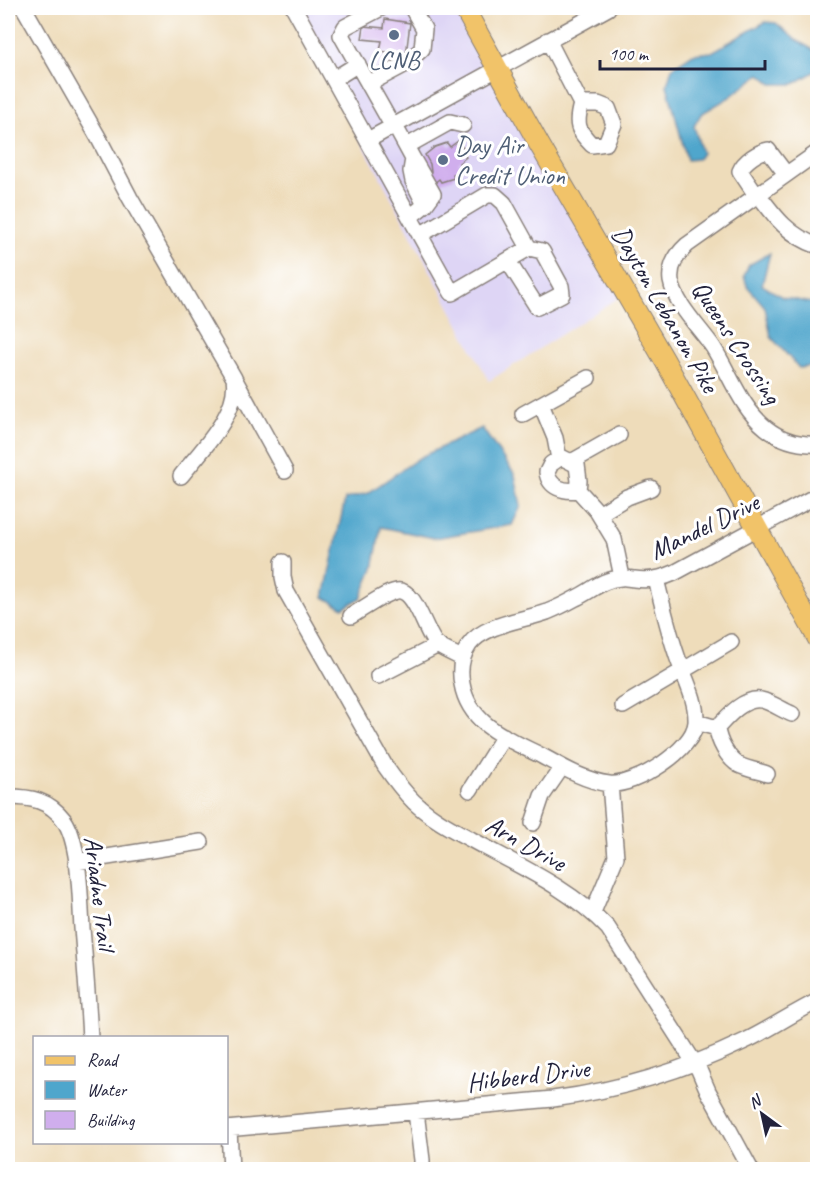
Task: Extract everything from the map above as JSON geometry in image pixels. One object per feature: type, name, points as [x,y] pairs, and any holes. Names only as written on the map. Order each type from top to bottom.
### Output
[{"type":"main road","name":"Dayton Lebanon Pike","points":[[464,8],[665,361],[818,639]]},
{"type":"street","points":[[24,8],[285,471]]},
{"type":"street","points":[[294,8],[452,293],[529,248],[542,251],[561,286],[562,294],[537,307],[508,261]]},
{"type":"street","points":[[381,8],[345,27],[341,35],[410,153],[413,181],[429,200],[410,217]]},
{"type":"street","points":[[370,83],[404,65],[422,49],[424,29],[412,8]]},
{"type":"street","points":[[368,140],[608,8]]},
{"type":"street","points":[[548,40],[581,104]]},
{"type":"street","points":[[334,79],[358,64]]},
{"type":"street","points":[[410,153],[450,122],[463,125]]},
{"type":"street","points":[[786,174],[768,150],[744,164],[740,171],[786,229],[797,238],[818,246]]},
{"type":"street","name":"Queens Crossing","points":[[818,152],[680,251],[672,268],[671,278],[673,290],[714,348],[740,396],[759,422],[783,438],[795,442],[818,444]]},
{"type":"street","points":[[420,235],[487,195],[495,195],[504,203],[529,248]]},
{"type":"street","points":[[523,414],[588,378]]},
{"type":"street","points":[[181,476],[226,416],[235,396],[234,380]]},
{"type":"street","points":[[542,404],[566,460],[577,465],[578,489],[599,514],[614,539],[622,577]]},
{"type":"street","points":[[578,489],[570,491],[560,489],[551,483],[548,478],[548,467],[619,435]]},
{"type":"street","points":[[599,514],[627,497],[651,488]]},
{"type":"street","name":"Mandel Drive","points":[[462,658],[470,644],[484,633],[547,612],[606,582],[622,577],[656,579],[674,573],[818,495]]},
{"type":"street","name":"Arn Drive","points":[[283,562],[286,591],[385,766],[400,788],[439,821],[572,895],[608,928],[695,1062],[751,1170]]},
{"type":"street","points":[[351,616],[389,594],[404,591],[414,603],[425,626],[438,645],[462,658],[460,670],[465,700],[478,718],[504,736],[573,773],[610,784],[634,779],[672,758],[687,744],[696,722],[692,695],[670,635],[656,579]]},
{"type":"street","points":[[623,706],[731,642]]},
{"type":"street","points":[[378,676],[438,645]]},
{"type":"street","points":[[717,728],[733,712],[748,702],[759,700],[792,714]]},
{"type":"street","points":[[696,722],[717,728]]},
{"type":"street","points":[[717,728],[723,746],[738,765],[767,774]]},
{"type":"street","points":[[470,790],[504,736]]},
{"type":"street","points":[[533,823],[542,796],[562,767]]},
{"type":"street","points":[[592,912],[615,857],[610,784]]},
{"type":"street","name":"Ariadne Trail","points":[[8,797],[39,800],[57,813],[70,832],[76,862],[90,1036]]},
{"type":"street","points":[[76,862],[201,842]]},
{"type":"street","name":"Hibberd Drive","points":[[228,1129],[584,1095],[639,1082],[695,1062],[747,1040],[818,1001]]},
{"type":"street","points":[[416,1112],[423,1160],[422,1170]]},
{"type":"street","points":[[228,1139],[231,1170]]},
{"type":"shaded area","points":[[290,8],[464,8],[626,293],[489,381]]},
{"type":"water","points":[[765,22],[776,23],[796,40],[817,52],[817,70],[794,84],[772,84],[760,74],[730,97],[701,114],[694,126],[702,153],[698,159],[687,160],[667,85],[672,68],[693,54],[712,52]]},
{"type":"water","points":[[770,253],[762,285],[782,297],[817,304],[817,363],[813,366],[799,368],[771,337],[765,307],[747,286],[744,276],[749,265]]},
{"type":"water","points":[[482,428],[515,475],[521,506],[512,525],[434,538],[381,527],[373,569],[361,598],[343,608],[324,597],[345,499],[368,493],[419,458]]},
{"type":"building","points":[[385,19],[410,23],[406,55],[380,51],[382,41],[362,39],[364,26],[384,28]]},
{"type":"building","points":[[458,141],[466,157],[459,163],[462,170],[453,175],[454,178],[441,182],[439,179],[425,191],[418,183],[431,172],[425,155],[435,147],[447,143],[450,147]]},
{"type":"place","name":"LCNB","points":[[394,35]]},
{"type":"place","name":"Day Air Credit Union","points":[[443,160]]}]
